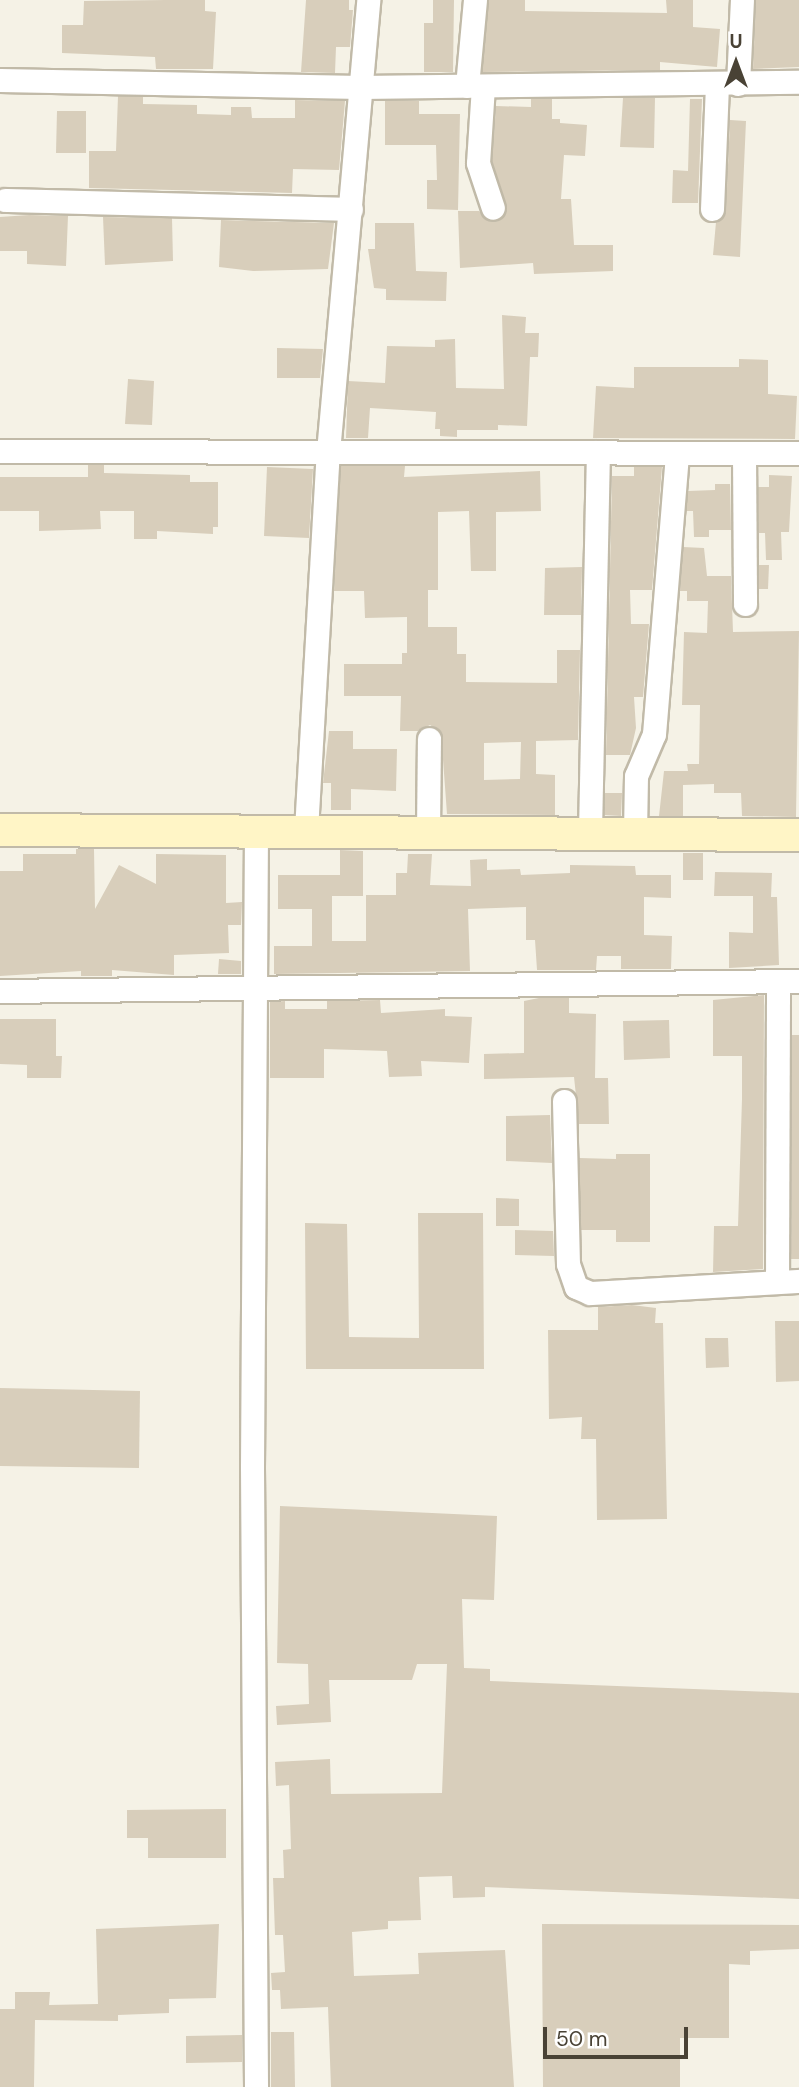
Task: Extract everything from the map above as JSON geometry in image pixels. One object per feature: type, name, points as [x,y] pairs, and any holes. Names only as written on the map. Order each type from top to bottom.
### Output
[{"type":"street","points":[[306,830],[328,453],[368,0]]},
{"type":"street","points":[[475,0],[478,163],[493,208]]},
{"type":"street","points":[[712,209],[727,84],[742,0]]},
{"type":"street","points":[[0,79],[360,88],[799,82]]},
{"type":"street","points":[[5,200],[351,209]]},
{"type":"street","points":[[0,451],[799,453]]},
{"type":"street","points":[[590,832],[598,453]]},
{"type":"street","points":[[635,833],[636,776],[654,733],[677,453]]},
{"type":"street","points":[[744,453],[745,604]]},
{"type":"street","points":[[428,831],[429,739]]},
{"type":"street","points":[[0,830],[799,835]]},
{"type":"street","points":[[256,830],[253,986],[256,2087]]},
{"type":"street","points":[[0,991],[253,986],[789,982],[788,1282],[590,1293],[576,1287],[568,1264],[564,1101]]},
{"type":"building","points":[[205,0],[205,11],[216,12],[213,69],[156,69],[155,57],[62,53],[62,25],[83,25],[84,1]]},
{"type":"building","points":[[306,0],[349,0],[349,10],[353,10],[350,47],[336,47],[335,73],[301,72]]},
{"type":"building","points":[[433,0],[454,0],[453,72],[424,72],[424,23],[433,23]]},
{"type":"building","points":[[489,0],[525,0],[525,11],[667,13],[666,0],[693,0],[693,27],[720,29],[717,67],[660,62],[660,70],[482,72]]},
{"type":"building","points":[[756,0],[799,0],[799,67],[753,69]]},
{"type":"building","points":[[118,96],[143,97],[143,104],[197,105],[197,114],[231,115],[231,107],[251,107],[252,118],[295,118],[295,100],[345,101],[339,170],[293,169],[292,193],[89,188],[89,151],[116,151]]},
{"type":"building","points":[[623,98],[655,98],[654,148],[620,147]]},
{"type":"building","points":[[531,99],[552,99],[552,119],[560,119],[560,123],[587,125],[585,156],[564,155],[561,199],[571,199],[574,245],[613,245],[613,271],[534,274],[533,263],[460,268],[458,211],[479,211],[491,222],[506,211],[492,161],[496,106],[531,107]]},
{"type":"building","points":[[690,99],[702,99],[698,203],[672,203],[673,170],[688,171]]},
{"type":"building","points":[[385,101],[419,101],[419,114],[460,114],[458,210],[427,209],[427,180],[437,180],[436,145],[385,145]]},
{"type":"building","points":[[57,111],[86,111],[86,153],[56,153]]},
{"type":"building","points":[[730,120],[746,121],[740,257],[713,255],[716,222],[726,210]]},
{"type":"building","points":[[68,216],[66,266],[27,264],[27,251],[0,251],[0,217]]},
{"type":"building","points":[[103,217],[172,218],[173,261],[105,265]]},
{"type":"building","points":[[221,220],[334,223],[328,269],[253,271],[219,267]]},
{"type":"building","points":[[375,223],[414,223],[416,271],[447,272],[446,301],[386,300],[386,289],[374,288],[368,249],[375,249]]},
{"type":"building","points":[[502,315],[526,317],[525,333],[539,333],[538,357],[530,357],[527,426],[498,425],[498,430],[457,430],[457,437],[440,436],[440,429],[435,429],[436,412],[370,408],[368,438],[346,438],[348,381],[385,383],[387,346],[435,347],[435,340],[455,339],[456,388],[504,389]]},
{"type":"building","points":[[277,348],[323,349],[320,378],[277,378]]},
{"type":"building","points":[[739,359],[768,360],[768,394],[797,396],[795,439],[593,438],[596,386],[634,388],[634,367],[739,367]]},
{"type":"building","points":[[128,379],[154,381],[152,425],[125,424]]},
{"type":"building","points":[[88,465],[104,465],[104,473],[190,475],[190,482],[218,482],[218,527],[213,527],[213,534],[157,531],[157,539],[134,539],[134,511],[100,511],[101,529],[39,531],[39,511],[0,511],[0,477],[88,477]]},
{"type":"building","points":[[341,466],[405,466],[404,477],[540,471],[541,511],[496,512],[496,571],[471,571],[469,511],[438,512],[438,590],[428,590],[428,627],[457,627],[457,654],[466,654],[466,682],[557,683],[557,650],[580,650],[578,740],[536,741],[536,774],[555,775],[555,815],[447,814],[441,732],[430,725],[418,731],[400,731],[401,696],[344,696],[344,664],[402,664],[402,653],[407,653],[407,617],[365,618],[364,591],[334,591]],"holes":[[[521,742],[520,779],[484,780],[484,743]]]},
{"type":"building","points":[[267,467],[313,469],[309,538],[264,536]]},
{"type":"building","points":[[634,467],[662,467],[652,590],[630,590],[631,624],[649,624],[643,697],[634,697],[636,728],[630,755],[606,755],[612,476],[634,476]]},
{"type":"building","points":[[769,475],[792,476],[789,532],[781,532],[782,560],[766,560],[765,533],[759,533],[758,487],[769,487]]},
{"type":"building","points":[[715,484],[730,484],[731,530],[709,530],[709,537],[694,537],[693,511],[686,511],[688,491],[715,490]]},
{"type":"building","points":[[683,547],[704,548],[707,576],[731,576],[733,632],[799,631],[796,817],[742,816],[741,793],[714,793],[714,784],[683,785],[683,816],[659,816],[664,771],[688,771],[687,764],[699,764],[700,705],[682,705],[684,632],[707,633],[708,601],[687,601],[687,591],[680,591]]},
{"type":"building","points":[[759,565],[769,565],[768,589],[759,589]]},
{"type":"building","points":[[582,567],[581,615],[544,615],[545,568]]},
{"type":"building","points":[[329,731],[353,731],[353,749],[397,749],[396,791],[351,789],[351,810],[331,810],[331,783],[323,783]]},
{"type":"building","points":[[605,793],[622,793],[621,816],[604,815]]},
{"type":"building","points":[[76,849],[94,849],[95,909],[119,865],[156,884],[156,854],[226,855],[226,903],[242,902],[241,925],[228,925],[229,953],[174,955],[174,975],[112,970],[112,976],[81,976],[81,971],[0,976],[0,871],[23,871],[23,854],[76,854]]},
{"type":"building","points":[[340,850],[363,851],[363,896],[332,896],[332,941],[366,941],[366,895],[396,895],[396,873],[407,873],[408,854],[432,854],[430,885],[471,886],[470,860],[487,859],[487,870],[520,869],[521,875],[570,873],[570,865],[635,866],[636,875],[671,875],[671,898],[644,897],[644,935],[672,936],[671,969],[621,969],[621,956],[597,956],[596,970],[537,970],[535,940],[526,940],[526,907],[468,909],[470,971],[274,974],[274,946],[312,946],[312,909],[278,909],[278,875],[340,875]]},
{"type":"building","points":[[683,853],[703,853],[703,880],[683,880]]},
{"type":"building","points":[[715,872],[772,873],[771,897],[777,897],[779,965],[729,968],[729,932],[753,933],[753,896],[714,896]]},
{"type":"building","points":[[219,959],[241,961],[241,974],[218,974]]},
{"type":"building","points":[[764,995],[763,1269],[713,1272],[714,1226],[738,1226],[742,1056],[713,1056],[713,1000]]},
{"type":"building","points":[[569,998],[569,1013],[596,1014],[595,1078],[608,1078],[609,1124],[579,1124],[574,1077],[484,1079],[484,1054],[524,1053],[524,1001]]},
{"type":"building","points":[[380,1000],[381,1013],[445,1009],[445,1016],[472,1017],[469,1063],[421,1061],[422,1076],[389,1077],[387,1051],[324,1049],[324,1078],[270,1078],[270,1002],[285,1001],[285,1009],[327,1009],[327,1001]]},
{"type":"building","points":[[0,1019],[56,1019],[56,1056],[62,1056],[61,1078],[27,1078],[27,1065],[0,1064]]},
{"type":"building","points":[[669,1020],[670,1058],[624,1060],[623,1021]]},
{"type":"building","points":[[792,1035],[799,1035],[799,1259],[791,1259]]},
{"type":"building","points":[[550,1115],[552,1163],[506,1161],[506,1116]]},
{"type":"building","points":[[616,1154],[650,1154],[650,1242],[616,1242],[616,1230],[581,1230],[579,1158],[616,1159]]},
{"type":"building","points":[[496,1198],[519,1199],[519,1226],[496,1226]]},
{"type":"building","points":[[418,1213],[483,1213],[484,1369],[306,1369],[305,1223],[347,1224],[349,1337],[419,1338]]},
{"type":"building","points":[[515,1230],[553,1231],[554,1256],[515,1255]]},
{"type":"building","points":[[632,1305],[656,1308],[655,1323],[663,1323],[667,1519],[597,1520],[596,1439],[581,1439],[582,1417],[549,1419],[548,1330],[598,1330],[598,1307]]},
{"type":"building","points":[[775,1321],[799,1321],[799,1381],[776,1382]]},
{"type":"building","points":[[705,1338],[728,1338],[729,1367],[706,1368]]},
{"type":"building","points":[[0,1388],[140,1391],[139,1468],[0,1466]]},
{"type":"building","points":[[280,1506],[497,1516],[494,1600],[462,1599],[464,1668],[490,1669],[490,1681],[799,1693],[799,1899],[485,1887],[485,1897],[453,1898],[452,1876],[419,1877],[421,1920],[388,1921],[388,1929],[352,1932],[354,1976],[419,1974],[418,1953],[505,1950],[514,2087],[331,2087],[328,2007],[281,2009],[280,1990],[272,1990],[271,1973],[285,1972],[283,1935],[275,1935],[273,1878],[284,1878],[283,1850],[291,1849],[289,1785],[276,1786],[275,1762],[330,1759],[331,1794],[442,1793],[447,1664],[417,1664],[412,1680],[329,1680],[331,1722],[277,1725],[276,1706],[309,1704],[308,1664],[277,1663]]},
{"type":"building","points":[[226,1809],[226,1858],[148,1858],[148,1838],[127,1838],[127,1810]]},
{"type":"building","points":[[219,1924],[216,1998],[169,1999],[169,2013],[118,2015],[118,2021],[35,2020],[34,2087],[0,2087],[0,2009],[15,2009],[15,1992],[50,1992],[49,2005],[98,2004],[96,1929]]},
{"type":"building","points":[[542,1924],[799,1925],[799,1949],[750,1951],[750,1965],[729,1964],[729,2038],[680,2038],[680,2087],[543,2087]]},
{"type":"building","points":[[271,2032],[294,2032],[295,2087],[271,2087]]},
{"type":"building","points":[[242,2035],[242,2062],[186,2063],[186,2036]]}]
